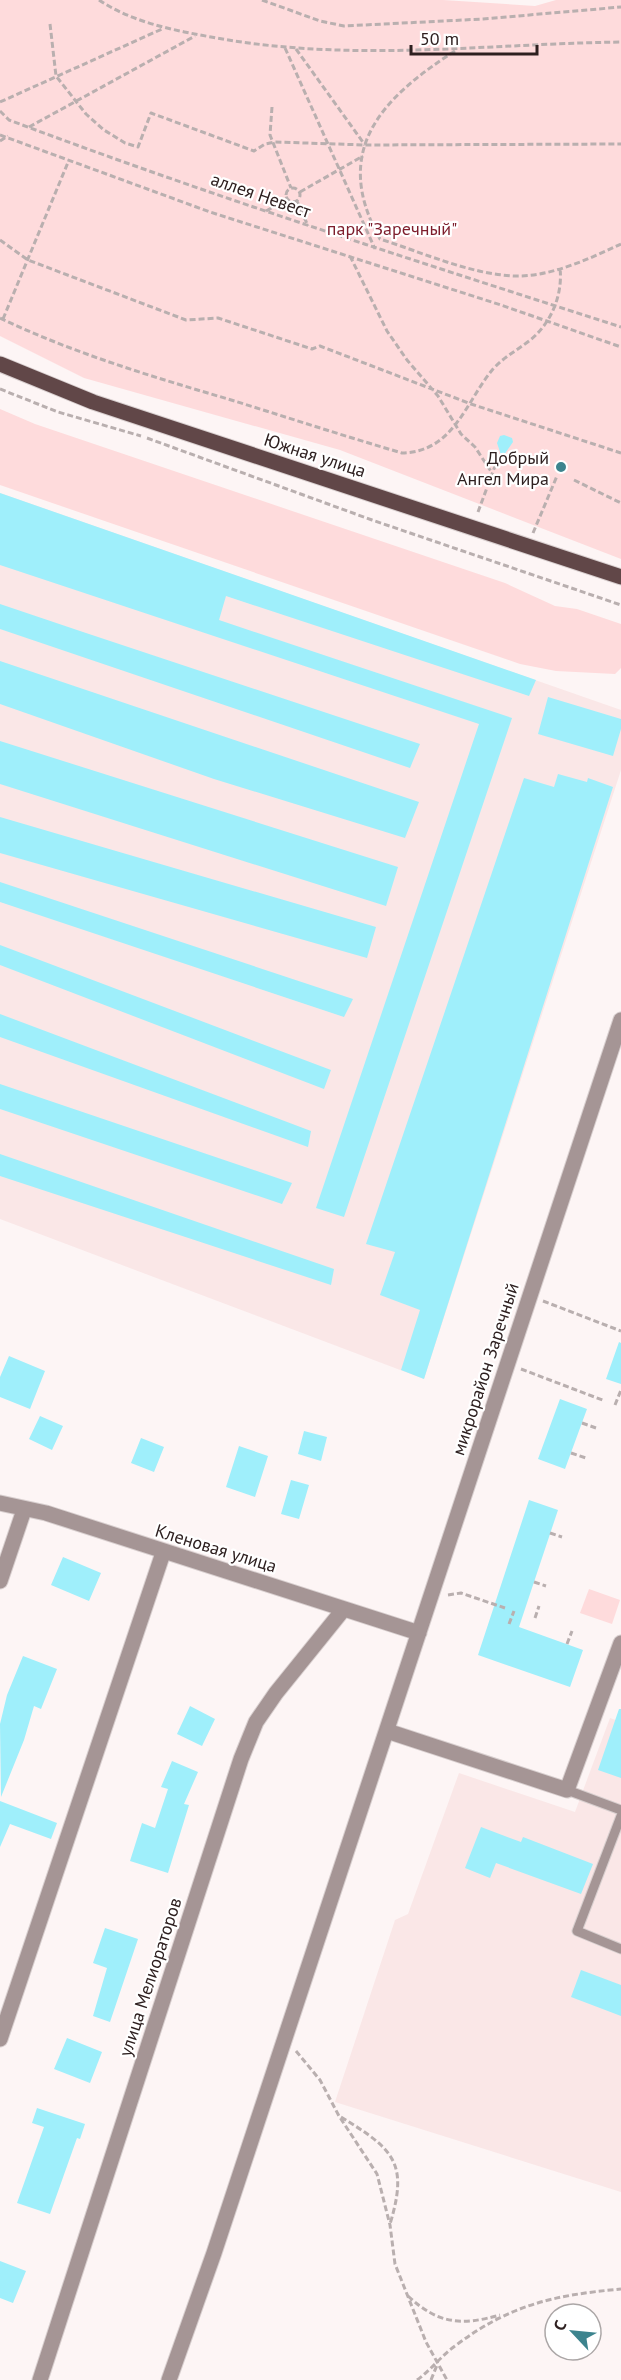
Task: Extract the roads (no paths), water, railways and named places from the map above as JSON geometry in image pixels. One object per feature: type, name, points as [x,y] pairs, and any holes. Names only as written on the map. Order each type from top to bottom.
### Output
[{"type":"main road","name":"Южная улица","points":[[0,364],[93,402],[621,577]]},
{"type":"street","name":"микрорайон Заречный","points":[[169,2380],[285,2040],[621,1020]]},
{"type":"street","name":"Кленовая улица","points":[[0,1503],[46,1513],[163,1553],[419,1633]]},
{"type":"street","points":[[0,1581],[24,1510]]},
{"type":"street","points":[[0,2039],[163,1553]]},
{"type":"street","name":"улица Мелиораторов","points":[[40,2380],[256,1722],[276,1693],[343,1610]]},
{"type":"street","points":[[387,1731],[567,1790],[621,1643]]},
{"type":"lane","points":[[567,1790],[621,1810]]},
{"type":"lane","points":[[621,1816],[578,1931],[621,1949]]},
{"type":"place","name":"Добрый Ангел Мира","points":[[561,467]]},
{"type":"park label","name":"парк \"Заречный\"","points":[[392,228]]}]
